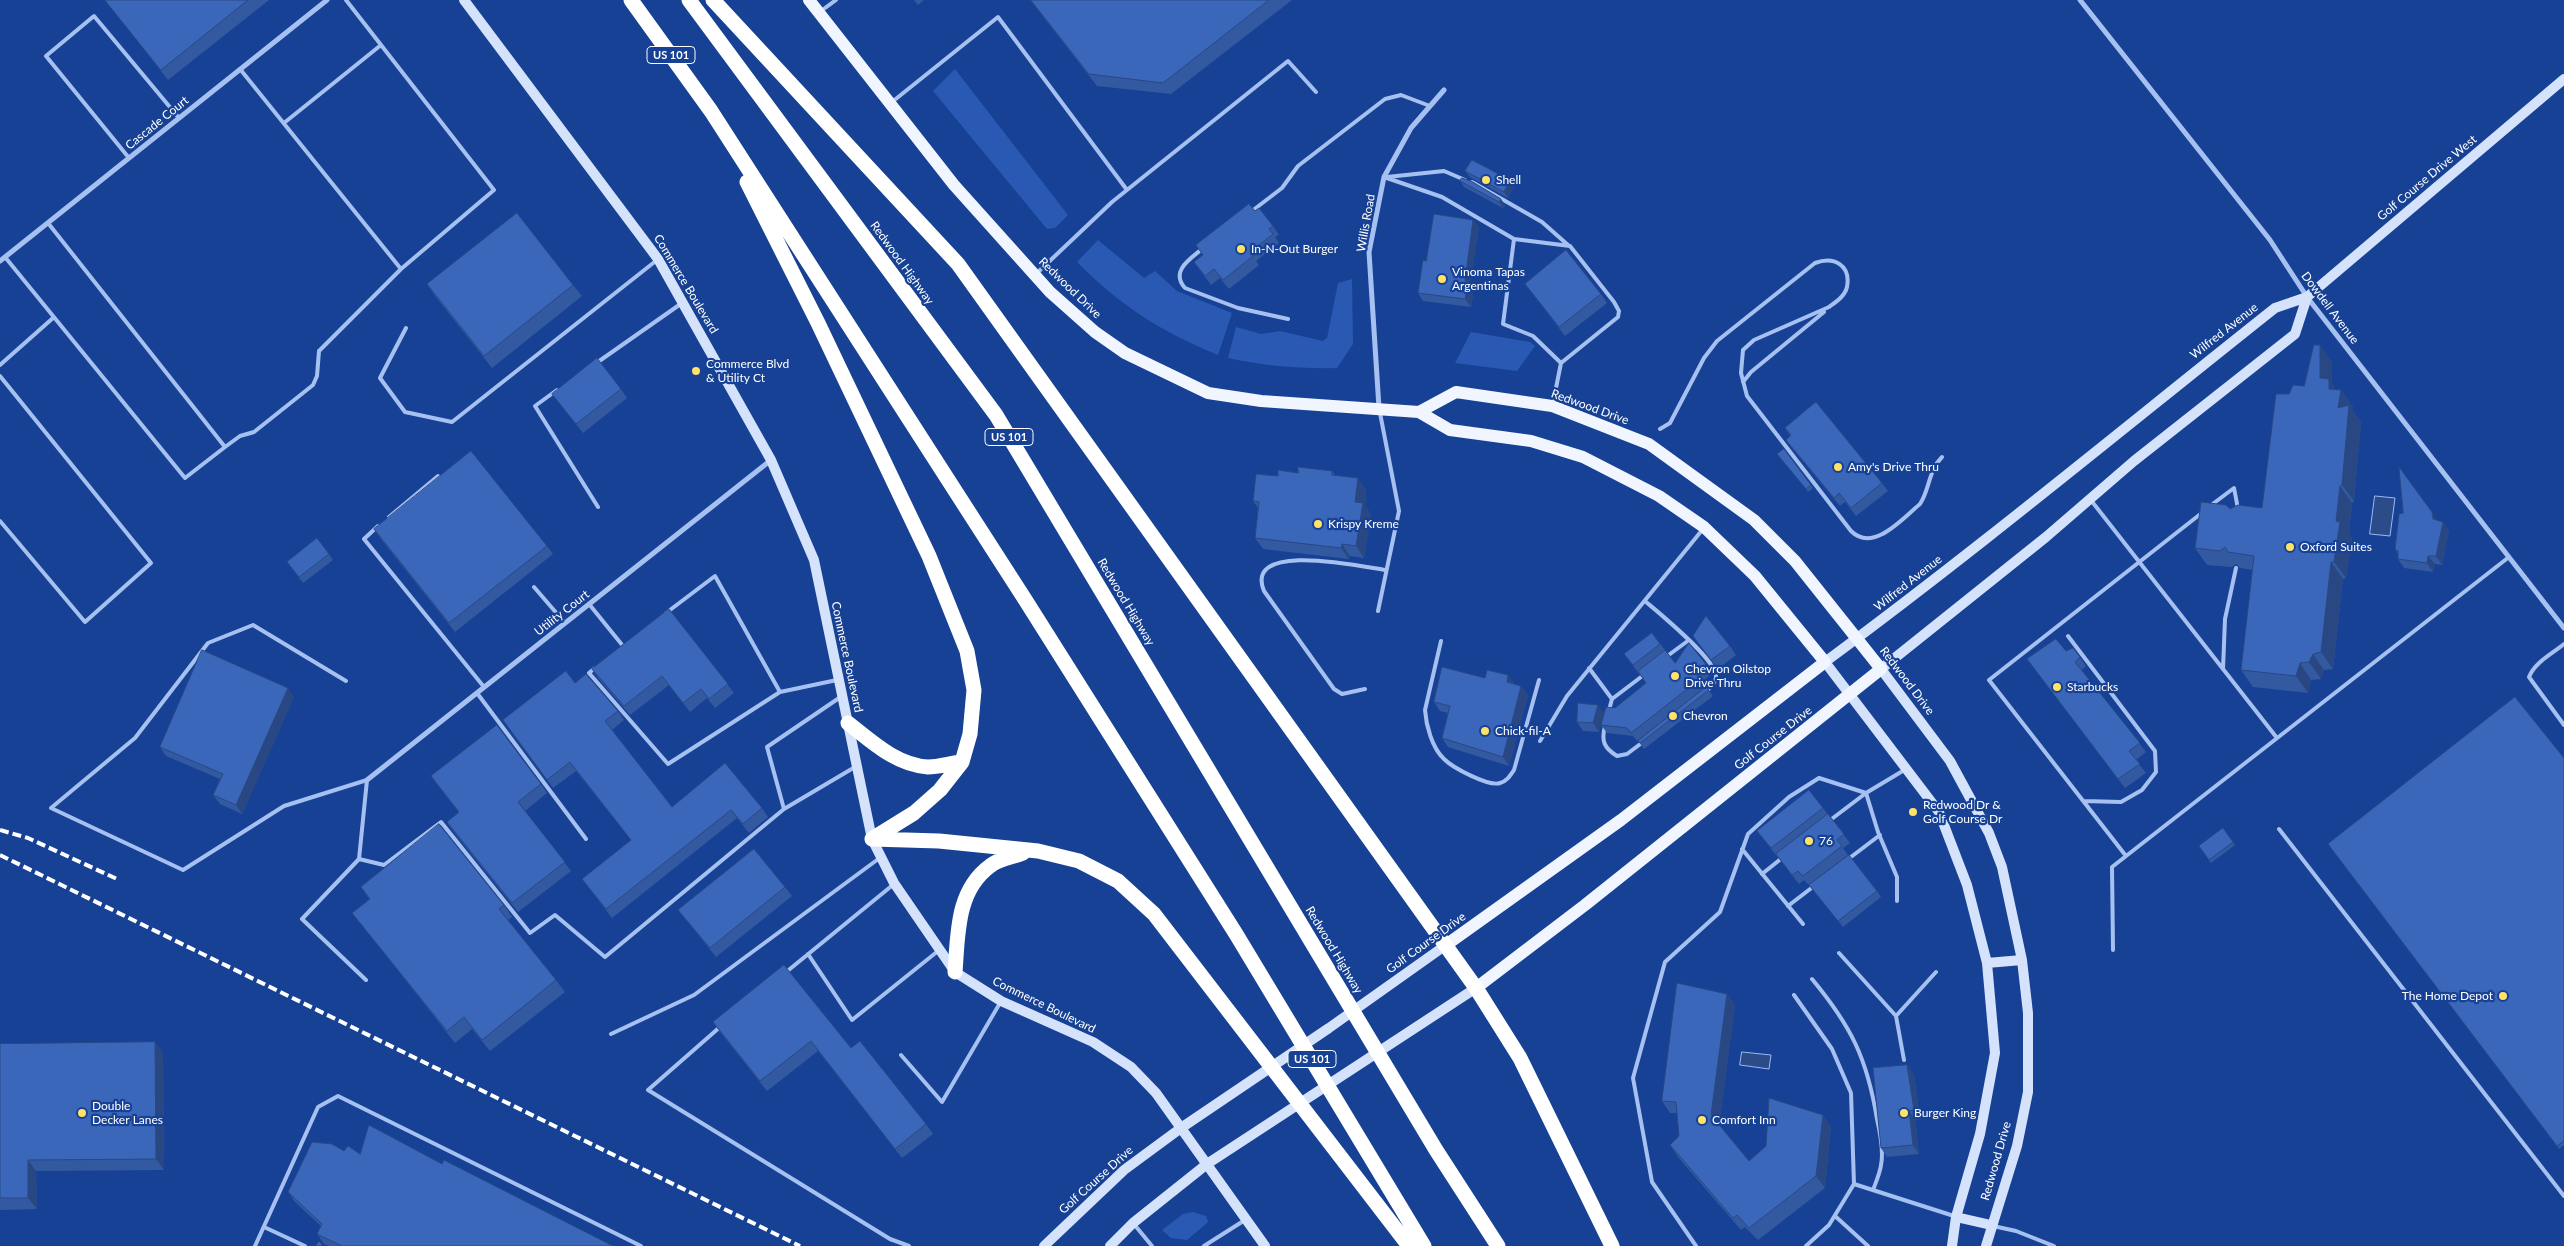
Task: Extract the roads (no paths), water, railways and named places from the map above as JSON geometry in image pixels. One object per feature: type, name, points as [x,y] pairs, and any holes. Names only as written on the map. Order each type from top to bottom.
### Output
[{"type":"highway","name":"US 101","points":[[631,0],[712,111],[1236,934],[1424,1246]]},
{"type":"highway","name":"Redwood Highway","points":[[689,0],[996,416],[1436,1150],[1498,1246]]},
{"type":"highway","points":[[714,0],[958,264],[1476,988],[1520,1058],[1612,1246]]},
{"type":"highway","points":[[712,111],[818,323],[929,556],[967,651],[974,690],[970,734],[962,762],[940,790],[914,813],[872,838]]},
{"type":"highway","points":[[848,723],[882,750],[904,762],[928,767],[962,762]]},
{"type":"highway","points":[[872,838],[939,841],[1026,852],[1038,851],[1079,861],[1118,881],[1154,914],[1194,964],[1409,1246]]},
{"type":"highway","points":[[955,972],[960,911],[970,889],[990,865],[1026,852]]},
{"type":"main road","name":"Redwood Drive","points":[[809,0],[954,185],[1035,275],[1095,332],[1125,353],[1208,393],[1261,401],[1419,412],[1450,430],[1531,441],[1583,457],[1646,488],[1704,527],[1755,576],[1825,662]]},
{"type":"main road","name":"Redwood Drive","points":[[1419,412],[1456,392],[1552,406],[1649,444],[1754,520],[1795,561],[1881,668]]},
{"type":"main road","name":"Golf Course Drive","points":[[1446,945],[1620,820],[1825,662]]},
{"type":"main road","points":[[1850,694],[1881,668]]},
{"type":"main road","name":"Golf Course Drive","points":[[1476,988],[1585,905],[1850,694]]},
{"type":"street","name":"Cascade Court","points":[[0,261],[326,0]]},
{"type":"street","name":"Commerce Boulevard","points":[[464,0],[658,259],[684,302],[770,460],[814,560],[872,838],[894,883],[955,972],[1002,1001],[1093,1042],[1130,1067],[1156,1093],[1265,1246]]},
{"type":"street","name":"Dowdell Avenue","points":[[2080,0],[2270,240],[2307,297],[2564,628]]},
{"type":"street","name":"Golf Course Drive West","points":[[2307,297],[2564,79]]},
{"type":"street","name":"Willis Road","points":[[1379,409],[1369,252],[1384,177],[1411,128],[1444,90]]},
{"type":"street","points":[[1881,668],[2295,334],[2307,297]]},
{"type":"street","name":"Wilfred Avenue","points":[[1825,662],[2000,528],[2274,308],[2307,297]]},
{"type":"street","name":"Utility Court","points":[[367,780],[770,460]]},
{"type":"street","name":"Redwood Drive","points":[[1825,662],[1939,812],[1967,885],[1987,963],[1995,1053],[1980,1134],[1956,1217],[1952,1246]]},
{"type":"street","name":"Redwood Drive","points":[[1881,668],[1950,761],[1989,833],[2002,867],[2022,960],[2028,1013],[2028,1092],[2017,1146],[1986,1246]]},
{"type":"street","name":"Golf Course Drive","points":[[1044,1246],[1124,1170],[1181,1128],[1329,1028],[1446,945]]},
{"type":"street","points":[[1987,963],[2022,960]]},
{"type":"street","name":"Golf Course Drive","points":[[1110,1246],[1133,1224],[1207,1164],[1476,988]]},
{"type":"street","points":[[1956,1217],[1991,1225]]},
{"type":"lane","points":[[5,257],[185,478],[240,436],[254,432],[313,385],[317,376],[319,351],[401,269],[494,190],[346,0]]},
{"type":"lane","points":[[820,13],[836,0]]},
{"type":"lane","points":[[129,158],[46,56],[94,16],[179,118]]},
{"type":"lane","points":[[890,104],[998,17],[1128,190]]},
{"type":"lane","points":[[284,123],[380,45]]},
{"type":"lane","points":[[1035,275],[1128,190],[1288,61],[1316,92]]},
{"type":"lane","points":[[240,69],[401,269]]},
{"type":"lane","points":[[1244,217],[1282,188],[1298,166],[1385,99],[1401,94],[1430,106]]},
{"type":"lane","points":[[1384,177],[1444,171],[1476,184],[1542,222],[1570,246],[1614,302],[1619,311],[1618,317],[1561,363],[1552,406]]},
{"type":"lane","points":[[1384,177],[1442,197],[1514,239],[1570,246]]},
{"type":"lane","points":[[48,223],[225,447]]},
{"type":"lane","points":[[1514,239],[1503,324],[1532,336],[1561,363]]},
{"type":"lane","points":[[1206,246],[1183,264],[1180,271],[1181,284],[1185,288],[1238,308],[1288,319]]},
{"type":"lane","points":[[406,328],[380,378],[405,412],[452,422],[658,259]]},
{"type":"lane","points":[[1660,429],[1670,423],[1704,358],[1717,341],[1815,263],[1826,259],[1837,262],[1842,266],[1847,281],[1847,288],[1840,300],[1751,372],[1743,382]]},
{"type":"lane","points":[[589,368],[684,302]]},
{"type":"lane","points":[[1829,307],[1748,345],[1741,356],[1743,382],[1747,396],[1757,410],[1851,531],[1861,538],[1870,540],[1879,535],[1920,504],[1926,492],[1931,473],[1942,457]]},
{"type":"lane","points":[[0,365],[53,318]]},
{"type":"lane","points":[[0,376],[151,563],[85,622],[0,520]]},
{"type":"lane","points":[[566,384],[535,406],[598,507]]},
{"type":"lane","points":[[1378,611],[1385,570],[1399,511],[1379,409]]},
{"type":"lane","points":[[438,476],[364,539],[484,687]]},
{"type":"lane","points":[[2126,856],[1989,680],[2234,488],[2240,514]]},
{"type":"lane","points":[[2090,499],[2276,738]]},
{"type":"lane","points":[[1540,740],[1567,696],[1704,527]]},
{"type":"lane","points":[[2113,950],[2112,867],[2509,557]]},
{"type":"lane","points":[[1365,689],[1342,694],[1334,689],[1264,591],[1261,584],[1262,577],[1279,561],[1294,559],[1385,570]]},
{"type":"lane","points":[[2223,669],[2225,619],[2236,568]]},
{"type":"lane","points":[[662,617],[715,576],[780,692]]},
{"type":"lane","points":[[534,587],[565,623]]},
{"type":"lane","points":[[1645,601],[1689,640],[1714,668],[1716,677],[1712,687],[1704,694]]},
{"type":"lane","points":[[589,604],[624,646]]},
{"type":"lane","points":[[346,681],[253,625],[208,643],[135,738],[51,808],[183,870],[284,806],[367,780],[359,859],[302,919],[366,980]]},
{"type":"lane","points":[[2068,636],[2155,751],[2156,772],[2142,790],[2120,802],[2084,801]]},
{"type":"lane","points":[[616,652],[631,640]]},
{"type":"lane","points":[[1658,664],[1689,640]]},
{"type":"lane","points":[[1441,641],[1425,710],[1426,720],[1436,748],[1444,759],[1490,783],[1499,784],[1509,779],[1514,770],[1539,680]]},
{"type":"lane","points":[[2564,644],[2540,662],[2532,670],[2529,677],[2564,725]]},
{"type":"lane","points":[[603,662],[589,673],[668,764],[780,692],[839,680]]},
{"type":"lane","points":[[1589,668],[1612,699]]},
{"type":"lane","points":[[1650,670],[1612,699],[1602,736],[1606,749],[1616,756],[1627,754],[1650,736]]},
{"type":"lane","points":[[477,693],[586,839]]},
{"type":"lane","points":[[784,809],[767,747],[842,696]]},
{"type":"lane","points":[[359,859],[384,865],[441,822],[530,933],[555,915],[605,957],[784,809],[857,766]]},
{"type":"lane","points":[[1824,825],[1866,793],[1906,769]]},
{"type":"lane","points":[[1696,1246],[1652,1182],[1633,1078],[1665,962],[1720,912],[1748,834],[1789,797],[1819,778],[1866,793]]},
{"type":"lane","points":[[1866,793],[1897,877],[1897,901]]},
{"type":"lane","points":[[2278,829],[2564,1196]]},
{"type":"lane","points":[[1842,864],[1880,835]]},
{"type":"lane","points":[[1742,849],[1803,924]]},
{"type":"lane","points":[[1762,874],[1787,854]]},
{"type":"lane","points":[[611,1034],[694,995],[881,857]]},
{"type":"lane","points":[[1788,906],[1819,882]]},
{"type":"lane","points":[[778,979],[894,883]]},
{"type":"lane","points":[[808,954],[852,1020],[940,950]]},
{"type":"lane","points":[[1839,953],[1896,1016],[1904,1060]]},
{"type":"lane","points":[[1896,1016],[1936,972]]},
{"type":"lane","points":[[1812,979],[1836,1008],[1863,1058],[1873,1091],[1882,1163],[1874,1190]]},
{"type":"lane","points":[[1794,995],[1832,1049],[1851,1093],[1854,1184],[1829,1225],[1806,1246]]},
{"type":"lane","points":[[901,1055],[942,1102],[1002,1001]]},
{"type":"lane","points":[[726,1022],[648,1090],[890,1238],[909,1246]]},
{"type":"lane","points":[[256,1246],[318,1107],[338,1096],[641,1246]]},
{"type":"lane","points":[[1854,1184],[1956,1217]]},
{"type":"lane","points":[[1835,1216],[1868,1246]]},
{"type":"lane","points":[[1204,1246],[1246,1218]]},
{"type":"lane","points":[[1133,1224],[1152,1246]]},
{"type":"lane","points":[[1991,1225],[2016,1231],[2054,1246]]},
{"type":"lane","points":[[264,1227],[305,1246]]},
{"type":"railway","points":[[0,830],[28,838],[117,879]]},
{"type":"railway","points":[[0,855],[800,1246]]},
{"type":"place","name":"Shell","points":[[1486,180]]},
{"type":"place","name":"In-N-Out Burger","points":[[1241,249]]},
{"type":"place","name":"Vinoma Tapas Argentinas","points":[[1442,279]]},
{"type":"place","name":"Commerce Blvd & Utility Ct","points":[[696,371]]},
{"type":"place","name":"Amy's Drive Thru","points":[[1838,467]]},
{"type":"place","name":"Krispy Kreme","points":[[1318,524]]},
{"type":"place","name":"Oxford Suites","points":[[2290,547]]},
{"type":"place","name":"Chevron Oilstop Drive Thru","points":[[1675,676]]},
{"type":"place","name":"Starbucks","points":[[2057,687]]},
{"type":"place","name":"Chevron","points":[[1673,716]]},
{"type":"place","name":"Chick-fil-A","points":[[1485,731]]},
{"type":"place","name":"Redwood Dr & Golf Course Dr","points":[[1913,812]]},
{"type":"place","name":"76","points":[[1809,841]]},
{"type":"place","name":"The Home Depot","points":[[2503,996]]},
{"type":"place","name":"Double Decker Lanes","points":[[82,1113]]},
{"type":"place","name":"Burger King","points":[[1904,1113]]},
{"type":"place","name":"Comfort Inn","points":[[1702,1120]]}]
